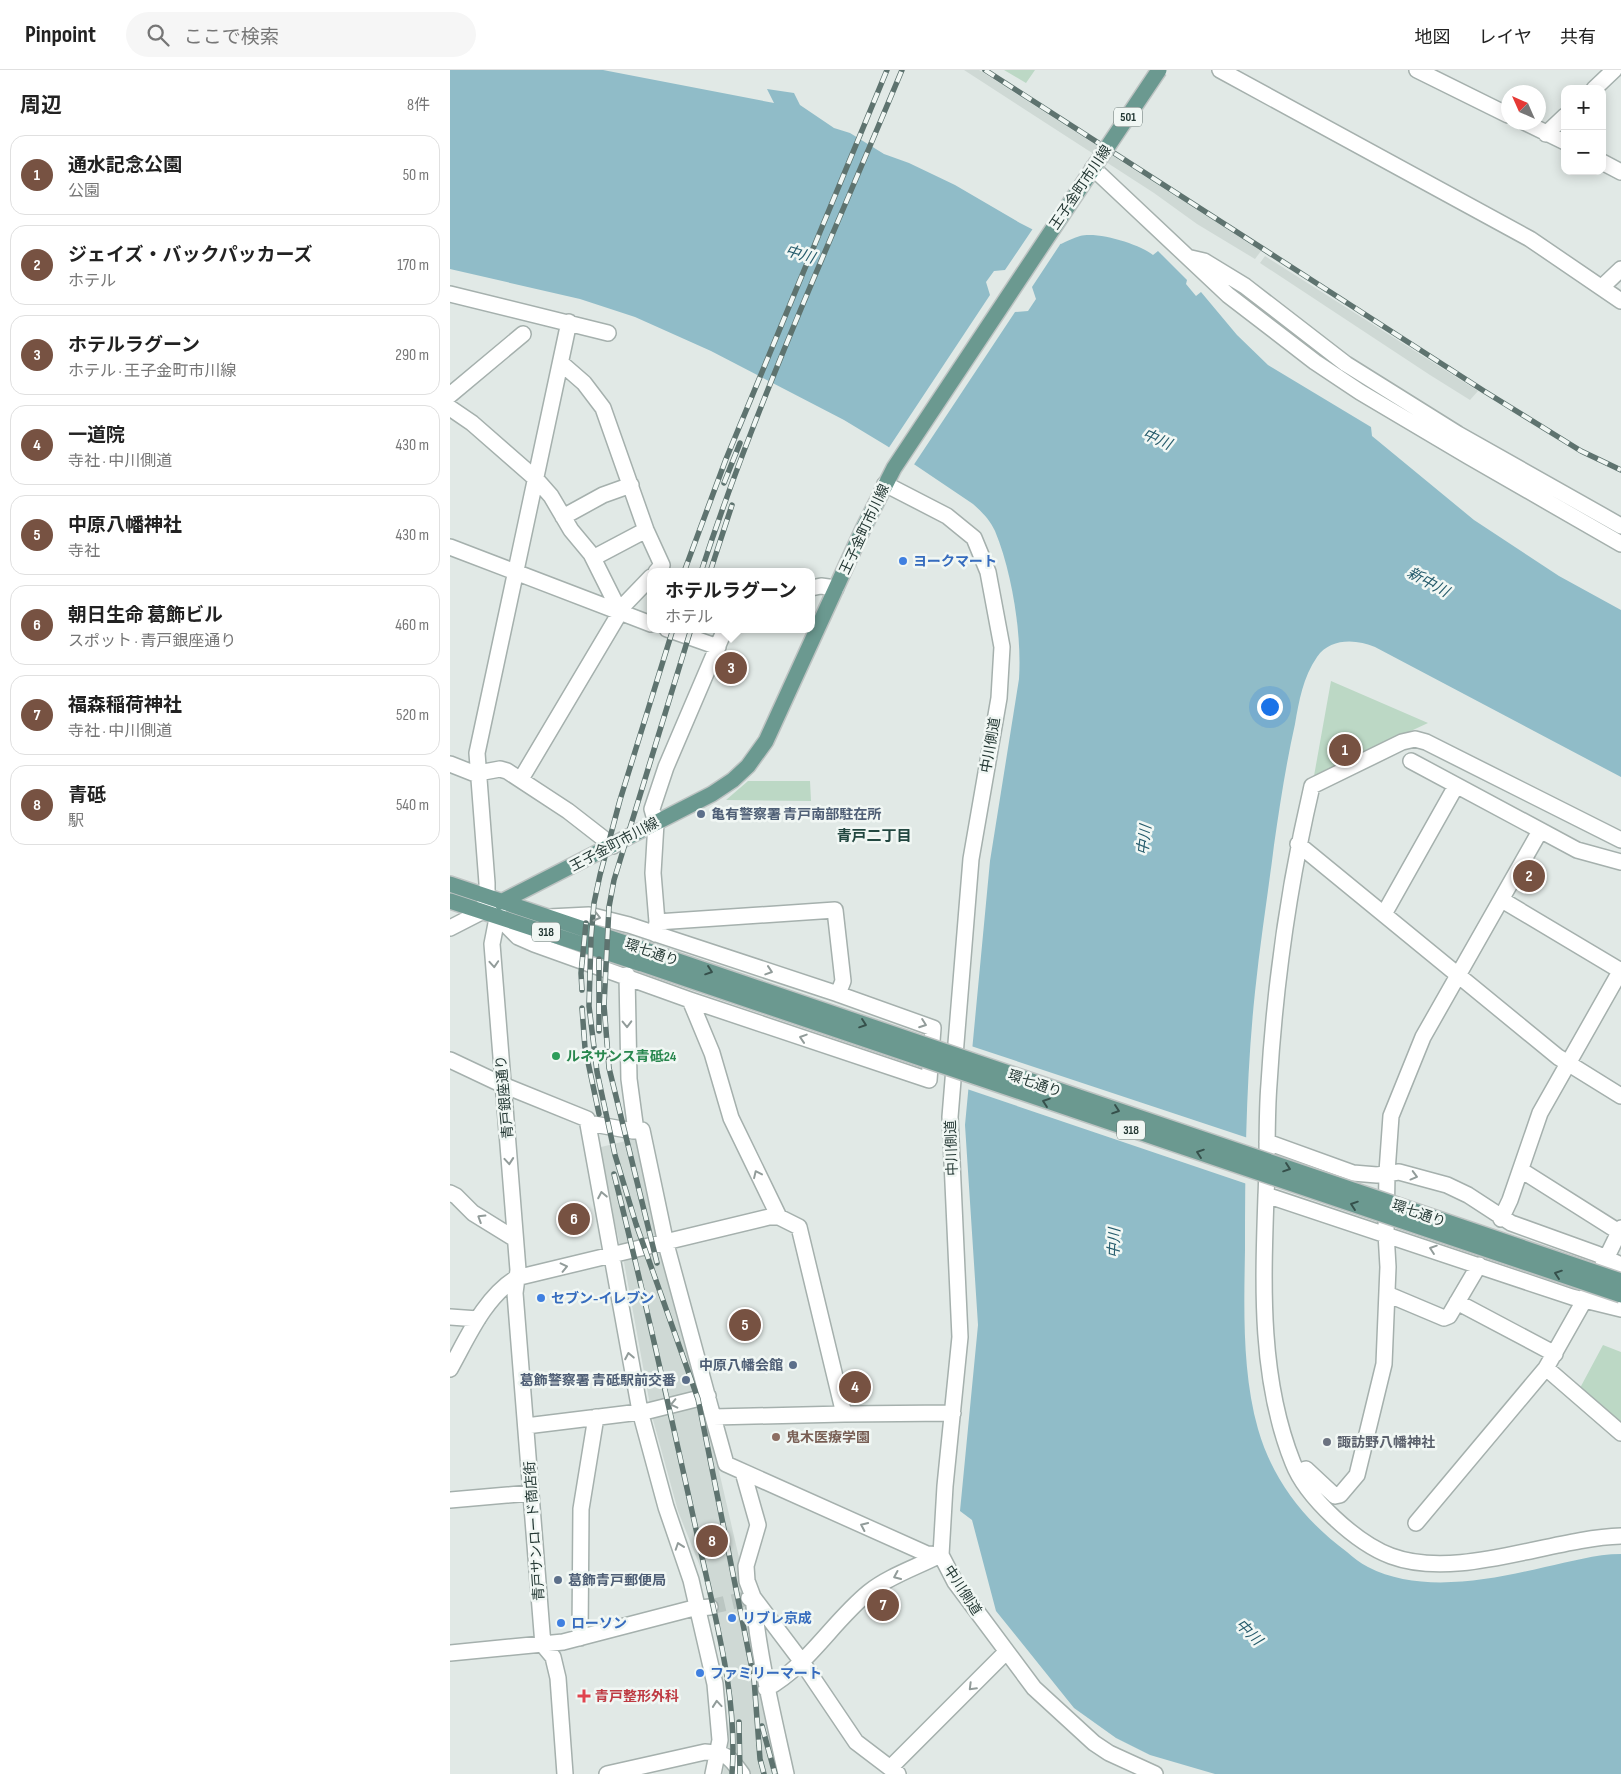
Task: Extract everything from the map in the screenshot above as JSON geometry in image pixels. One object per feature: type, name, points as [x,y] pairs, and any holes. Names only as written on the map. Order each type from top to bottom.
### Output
[{"type":"main road","name":"王子金町市川線","points":[[492,907],[613,846],[719,789],[733,780],[758,754],[788,696],[836,588],[894,468],[1159,70]]},
{"type":"main road","name":"環七通り","points":[[450,884],[492,907],[1621,1281]]},
{"type":"main road","name":"環七通り","points":[[450,901],[549,917],[644,957],[1621,1295]]},
{"type":"street","points":[[1220,70],[1530,239],[1621,301]]},
{"type":"street","points":[[1417,70],[1501,112]]},
{"type":"street","points":[[1598,85],[1614,70]]},
{"type":"street","points":[[1546,134],[1561,120]]},
{"type":"street","points":[[1539,130],[1561,140]]},
{"type":"street","points":[[1606,164],[1621,172]]},
{"type":"street","points":[[1092,169],[1186,257],[1267,326],[1360,392],[1621,544]]},
{"type":"street","points":[[1186,257],[1204,261],[1245,286],[1346,364],[1446,427],[1621,526]]},
{"type":"street","points":[[1602,287],[1621,269]]},
{"type":"street","points":[[450,294],[608,333]]},
{"type":"street","name":"青戸銀座通り","points":[[516,1281],[515,1238],[492,944],[492,907],[477,753],[569,322]]},
{"type":"street","points":[[450,395],[523,334]]},
{"type":"street","points":[[561,363],[584,384],[603,408],[646,530],[662,566],[660,568]]},
{"type":"street","points":[[450,408],[472,422],[536,479],[551,496],[563,517],[593,558],[620,612]]},
{"type":"street","name":"中川側道","points":[[885,484],[947,516],[974,538],[988,572],[1002,647],[999,698],[971,859],[950,1117],[960,1328],[940,1540],[941,1554],[955,1582],[1034,1688],[1065,1719],[1094,1743],[1109,1753],[1156,1774]]},
{"type":"street","points":[[563,517],[603,495],[631,485]]},
{"type":"street","points":[[593,558],[646,530]]},
{"type":"street","points":[[450,547],[647,622]]},
{"type":"street","points":[[521,779],[620,612],[647,582]]},
{"type":"street","points":[[815,587],[836,588]]},
{"type":"street","points":[[678,633],[718,647]]},
{"type":"street","points":[[656,928],[653,873],[656,823],[652,809],[666,767],[723,633]]},
{"type":"street","points":[[1621,840],[1426,742],[1415,739],[1402,742],[1312,786],[1298,844],[1279,976],[1269,1079],[1264,1270],[1268,1356],[1279,1421],[1297,1472],[1324,1506],[1348,1530],[1376,1549],[1405,1560],[1444,1562],[1499,1557],[1593,1537],[1621,1536]]},
{"type":"street","points":[[1411,761],[1576,850],[1621,862]]},
{"type":"street","points":[[450,764],[478,774],[500,768],[521,779],[613,846]]},
{"type":"street","points":[[1384,914],[1456,786]]},
{"type":"street","points":[[1297,1472],[1306,1469],[1335,1496],[1340,1495],[1357,1475],[1384,1364],[1387,1172],[1391,1116],[1423,1037],[1540,831]]},
{"type":"street","points":[[1298,844],[1567,1063],[1621,1096]]},
{"type":"street","points":[[1501,1219],[1506,1211],[1540,1113],[1621,970],[1502,900]]},
{"type":"street","points":[[453,926],[492,907],[518,937],[627,975],[690,1000],[929,1080],[933,1028],[656,928],[589,915],[549,917]]},
{"type":"street","points":[[656,928],[834,910],[843,982],[838,994]]},
{"type":"street","points":[[627,975],[629,1079],[634,1131]]},
{"type":"street","points":[[690,1000],[712,1053],[732,1118],[779,1217]]},
{"type":"street","points":[[450,1060],[503,1085],[584,1117],[591,1124],[626,1340],[640,1411],[666,1506],[691,1580],[704,1608],[715,1684],[720,1740],[713,1774]]},
{"type":"street","points":[[591,1124],[634,1131],[642,1130],[666,1244],[726,1464],[927,1554],[941,1554]]},
{"type":"street","points":[[1267,1142],[1353,1173],[1370,1175],[1398,1172],[1447,1186],[1468,1195],[1501,1219],[1607,1258],[1621,1265]]},
{"type":"street","points":[[1416,1523],[1546,1368],[1585,1300],[1620,1230],[1521,1170]]},
{"type":"street","points":[[450,1193],[456,1196],[473,1213],[515,1238]]},
{"type":"street","points":[[1266,1194],[1585,1300],[1621,1309]]},
{"type":"street","points":[[450,1369],[478,1319],[498,1291],[516,1281],[769,1217],[779,1217],[799,1227],[844,1414]]},
{"type":"street","points":[[1386,1294],[1444,1318],[1449,1316],[1479,1265]]},
{"type":"street","name":"青戸サンロード商店街","points":[[516,1281],[543,1645],[553,1657],[558,1678],[565,1774]]},
{"type":"street","points":[[1457,1302],[1555,1354]]},
{"type":"street","points":[[450,1317],[478,1319]]},
{"type":"street","points":[[1546,1368],[1621,1433]]},
{"type":"street","points":[[526,1426],[640,1411],[708,1396]]},
{"type":"street","points":[[713,1416],[953,1413]]},
{"type":"street","points":[[580,1638],[581,1508],[596,1416]]},
{"type":"street","points":[[743,1472],[758,1525],[746,1566],[747,1582],[766,1689],[786,1774]]},
{"type":"street","points":[[450,1500],[531,1492]]},
{"type":"street","points":[[766,1689],[802,1662],[868,1593],[890,1579],[941,1554]]},
{"type":"street","points":[[750,1598],[802,1662],[856,1742],[894,1771],[1006,1652]]},
{"type":"street","points":[[450,1653],[543,1645],[704,1608]]},
{"type":"street","points":[[607,1774],[696,1753],[717,1752],[730,1757],[742,1774]]},
{"type":"shaded area","points":[[964,70],[979,70],[1261,251],[1255,259],[1197,224],[1154,193]]},
{"type":"shaded area","points":[[1265,256],[1478,391],[1470,400],[1430,375],[1260,263]]},
{"type":"shaded area","points":[[634,1139],[640,1145],[659,1248],[700,1389],[740,1562],[756,1675],[778,1774],[723,1774],[729,1723],[727,1680],[705,1579],[678,1511],[652,1416],[624,1262],[597,1148]]},
{"type":"green space","points":[[1004,70],[1035,70],[1026,83]]},
{"type":"green space","points":[[1202,264],[1232,282],[1289,329],[1285,333]]},
{"type":"green space","points":[[1291,331],[1298,337],[1300,335],[1432,423],[1430,427],[1370,391],[1288,336]]},
{"type":"green space","points":[[1331,681],[1428,723],[1314,776]]},
{"type":"green space","points":[[748,781],[810,781],[811,801],[726,800]]},
{"type":"green space","points":[[1603,1345],[1621,1352],[1621,1422],[1580,1388]]},
{"type":"water","points":[[450,70],[603,70],[774,103],[767,89],[794,93],[800,105],[834,128],[850,133],[884,154],[909,163],[955,185],[1020,223],[1061,244],[1080,236],[1097,235],[1129,243],[1153,255],[1158,251],[1187,280],[1186,284],[1196,296],[1201,292],[1237,335],[1268,365],[1371,427],[1372,436],[1474,520],[1559,576],[1621,610],[1621,777],[1368,644],[1336,643],[1322,651],[1312,665],[1300,698],[1286,769],[1255,992],[1247,1121],[1244,1295],[1249,1385],[1264,1448],[1281,1482],[1304,1513],[1331,1540],[1359,1562],[1388,1575],[1410,1580],[1455,1582],[1479,1580],[1592,1557],[1621,1554],[1621,1774],[1215,1774],[1150,1755],[1116,1738],[1074,1708],[996,1611],[972,1520],[960,1511],[978,1325],[965,1125],[990,861],[1019,679],[1020,661],[1011,584],[1001,547],[991,523],[973,504],[887,446],[844,420],[711,351],[635,317],[580,299],[450,269]]},
{"type":"pier","points":[[1034,227],[1063,240],[1032,287],[1036,299],[1028,311],[1015,312],[913,466],[888,449],[990,295],[986,282],[994,271],[1005,270]]},
{"type":"pier","points":[[971,1046],[1248,1138],[1247,1184],[967,1089]]},
{"type":"tunnel","points":[[710,1607],[749,1598]]},
{"type":"railway","points":[[685,568],[726,459],[887,70]]},
{"type":"railway","points":[[702,568],[746,445],[771,382],[902,70]]},
{"type":"railway","points":[[985,70],[1484,391],[1581,451],[1621,470]]},
{"type":"railway","points":[[724,483],[740,443]]},
{"type":"railway","points":[[711,568],[732,505]]},
{"type":"railway","points":[[672,633],[620,800],[600,875],[594,903],[591,938],[589,1006],[597,1072],[615,1155],[636,1224],[698,1399],[754,1679],[760,1759],[764,1774]]},
{"type":"railway","points":[[657,1263],[609,1068],[604,1005],[609,907],[614,880],[690,633]]},
{"type":"railway","points":[[582,990],[581,973],[586,923]]},
{"type":"railway","points":[[599,959],[599,1031]]},
{"type":"railway","points":[[582,1008],[585,1048],[599,1114]]},
{"type":"railway","points":[[614,1174],[658,1358],[724,1658],[732,1716],[732,1774]]},
{"type":"railway","points":[[739,1722],[740,1774]]},
{"type":"railway","points":[[762,1726],[775,1774]]},
{"type":"place","name":"ヨークマート","points":[[903,561]]},
{"type":"place","name":"ホテルラグーン","points":[[731,668]]},
{"type":"place","name":"通水記念公園","points":[[1345,750]]},
{"type":"place","name":"亀有警察署 青戸南部駐在所","points":[[701,814]]},
{"type":"place","name":"ジェイズ・バックパッカーズ","points":[[1529,876]]},
{"type":"place","name":"ルネサンス青砥24","points":[[556,1056]]},
{"type":"place","name":"朝日生命 葛飾ビル","points":[[574,1219]]},
{"type":"place","name":"セブン-イレブン","points":[[541,1298]]},
{"type":"place","name":"中原八幡神社","points":[[745,1325]]},
{"type":"place","name":"中原八幡会館","points":[[793,1365]]},
{"type":"place","name":"葛飾警察署 青砥駅前交番","points":[[686,1380]]},
{"type":"place","name":"一道院","points":[[855,1387]]},
{"type":"place","name":"鬼木医療学園","points":[[776,1437]]},
{"type":"place","name":"諏訪野八幡神社","points":[[1327,1442]]},
{"type":"place","name":"青砥","points":[[712,1541]]},
{"type":"place","name":"葛飾青戸郵便局","points":[[558,1580]]},
{"type":"place","name":"福森稲荷神社","points":[[883,1605]]},
{"type":"place","name":"リブレ京成","points":[[732,1618]]},
{"type":"place","name":"ローソン","points":[[561,1623]]},
{"type":"place","name":"ファミリーマート","points":[[700,1673]]},
{"type":"place","name":"青戸整形外科","points":[[584,1696]]},
{"type":"district","name":"青戸二丁目","points":[[874,836]]},
{"type":"water label","name":"中川","points":[[800,254]]},
{"type":"water label","name":"中川","points":[[1157,439]]},
{"type":"water label","name":"新中川","points":[[1428,582]]},
{"type":"water label","name":"中川","points":[[1144,840]]},
{"type":"water label","name":"中川","points":[[1114,1243]]},
{"type":"water label","name":"中川","points":[[1249,1632]]}]
